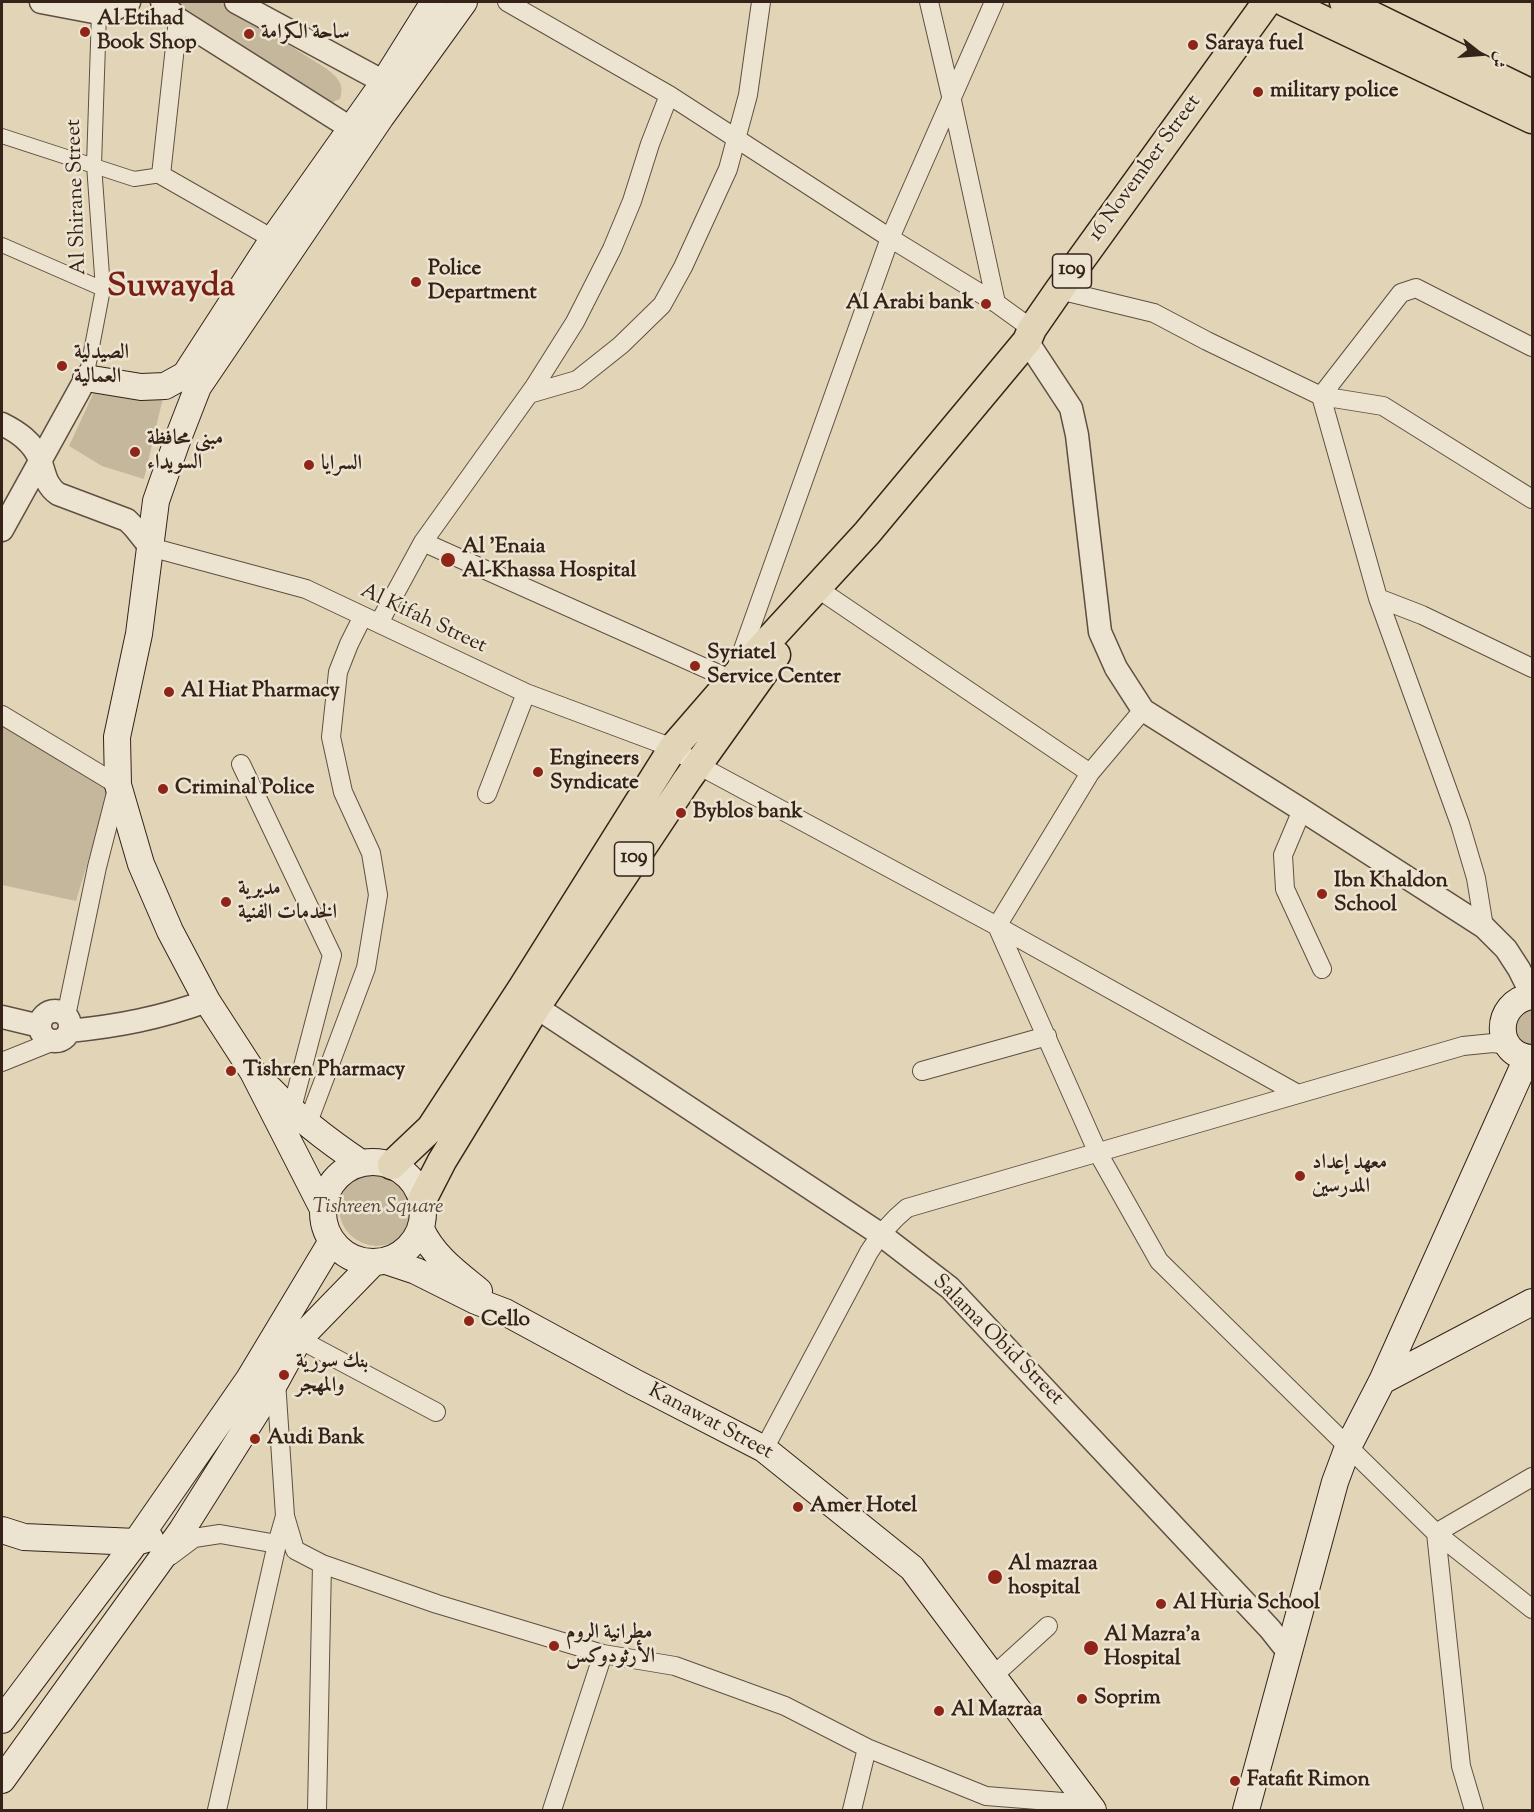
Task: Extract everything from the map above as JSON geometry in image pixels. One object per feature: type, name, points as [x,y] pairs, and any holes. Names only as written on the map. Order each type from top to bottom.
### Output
[{"type":"main road","points":[[86,378],[141,387],[165,386],[185,375],[273,239],[384,82],[434,2]]},
{"type":"main road","points":[[323,1209],[253,1072],[207,1001],[170,932],[141,864],[118,785],[117,737],[139,634],[156,501],[198,387],[381,117],[464,2]]},
{"type":"main road","name":"16 November Street","points":[[867,533],[1029,335],[1267,2]]},
{"type":"main road","points":[[1285,2],[1533,119]]},
{"type":"main road","points":[[1344,2],[1533,94]]},
{"type":"main road","points":[[392,1165],[431,1128],[530,977],[673,748],[867,533]]},
{"type":"main road","name":"109","points":[[422,1200],[442,1161],[536,1007],[770,661],[827,595],[867,533]]},
{"type":"main road","points":[[1246,1810],[1335,1482],[1348,1447],[1382,1381],[1522,1054],[1503,1035],[1506,1014],[1510,1006],[1517,1001],[1533,996]]},
{"type":"main road","points":[[253,1072],[299,1118],[361,1163]]},
{"type":"main road","points":[[372,1162],[392,1165],[405,1173],[416,1185],[422,1200],[421,1229],[415,1240],[398,1257],[380,1262],[357,1260],[343,1253],[332,1241],[323,1220],[325,1197],[335,1180],[350,1168],[361,1163],[372,1162]]},
{"type":"main road","points":[[421,1229],[427,1242],[443,1261],[505,1312]]},
{"type":"main road","points":[[2,1780],[182,1530],[276,1381],[293,1329],[332,1241]]},
{"type":"main road","points":[[2,1720],[136,1542],[249,1379],[293,1329],[380,1262]]},
{"type":"main road","name":"Kanawat Street","points":[[380,1262],[416,1271],[476,1301],[505,1312],[764,1449],[912,1568],[1090,1807]]},
{"type":"main road","points":[[1382,1381],[1533,1302]]},
{"type":"main road","points":[[2,1530],[24,1537],[136,1542],[182,1530]]},
{"type":"street","points":[[41,2],[99,13],[129,2]]},
{"type":"street","points":[[162,2],[178,19],[352,129]]},
{"type":"street","points":[[236,2],[384,82]]},
{"type":"street","points":[[507,2],[669,95],[890,238],[996,303],[1029,335],[1071,408],[1079,447],[1100,632],[1116,668],[1143,710],[1484,927],[1506,949],[1533,996]]},
{"type":"street","points":[[529,394],[577,380],[621,345],[662,305],[683,267],[728,169],[748,94],[761,2]]},
{"type":"street","points":[[928,2],[996,303]]},
{"type":"street","points":[[423,542],[732,680],[890,238],[994,2]]},
{"type":"street","name":"Al Shirane Street","points":[[86,378],[103,289],[94,165],[99,13]]},
{"type":"street","points":[[160,175],[178,19]]},
{"type":"street","points":[[299,1118],[366,968],[378,895],[371,853],[343,792],[331,737],[338,672],[349,644],[371,619],[529,394],[575,322],[612,249],[632,201],[669,95]]},
{"type":"street","points":[[2,135],[134,179],[160,175],[273,239]]},
{"type":"street","points":[[2,245],[103,289]]},
{"type":"street","points":[[1321,396],[1401,292],[1416,288],[1533,347]]},
{"type":"street","points":[[1059,290],[1154,313],[1321,396],[1383,406],[1533,499]]},
{"type":"street","points":[[2,530],[86,378]]},
{"type":"street","points":[[1321,396],[1378,598],[1460,824],[1476,878],[1484,927]]},
{"type":"street","points":[[2,424],[15,430],[34,448],[47,483],[52,490],[127,520],[150,547]]},
{"type":"street","name":"Al Kifah Street","points":[[150,547],[306,589],[526,693],[673,748],[698,765],[998,926],[1298,1095]]},
{"type":"street","points":[[827,595],[1090,773]]},
{"type":"street","points":[[1378,598],[1422,615],[1533,668]]},
{"type":"street","points":[[487,794],[526,693]]},
{"type":"street","points":[[1143,710],[1090,773],[998,926],[1098,1153],[1159,1261],[1436,1533],[1533,1609]]},
{"type":"street","points":[[2,715],[118,785],[57,1028],[2,1062]]},
{"type":"street","points":[[241,764],[332,955],[299,1118]]},
{"type":"street","points":[[1302,810],[1283,855],[1285,889],[1322,969]]},
{"type":"street","points":[[2,1017],[57,1028],[104,1028],[174,1013],[207,1001]]},
{"type":"street","name":"Salama Obid Street","points":[[536,1007],[880,1234],[950,1288],[1270,1629],[1289,1653]]},
{"type":"street","points":[[1464,1046],[1486,1032],[1506,1014]]},
{"type":"street","points":[[922,1071],[1047,1036]]},
{"type":"street","points":[[764,1449],[869,1252],[880,1234],[907,1208],[1464,1046],[1493,1043],[1522,1054]]},
{"type":"street","points":[[293,1329],[436,1412]]},
{"type":"street","points":[[276,1381],[285,1516],[296,1550],[322,1564],[437,1604],[603,1654],[675,1666],[785,1706],[867,1748],[986,1796],[1090,1807]]},
{"type":"street","points":[[1436,1533],[1533,1477]]},
{"type":"street","points":[[217,1810],[285,1516]]},
{"type":"street","points":[[1436,1533],[1461,1766],[1474,1810]]},
{"type":"street","points":[[156,1566],[194,1538],[220,1534],[277,1544]]},
{"type":"street","points":[[317,1810],[322,1564]]},
{"type":"street","points":[[993,1676],[1048,1626]]},
{"type":"street","points":[[552,1810],[603,1654]]},
{"type":"street","points":[[852,1810],[867,1748]]},
{"type":"green space","points":[[172,2],[220,2],[327,69],[341,85],[340,99],[328,104],[318,99]]},
{"type":"green space","points":[[105,368],[165,389],[144,479],[102,466],[69,446]]},
{"type":"green space","points":[[2,727],[110,788],[76,901],[2,885]]},
{"type":"green space","points":[[1532,1009],[1532,1049],[1519,1045],[1513,1022],[1521,1012]]},
{"type":"green space","name":"Tishreen Square","points":[[377,1170],[392,1173],[404,1181],[412,1193],[415,1208],[412,1223],[404,1235],[392,1243],[377,1246],[362,1243],[350,1235],[342,1223],[339,1208],[342,1193],[350,1181],[362,1173]]},
{"type":"place","name":"Al Etihad Book Shop","points":[[85,32]]},
{"type":"place","name":"ساحة الكرامة","points":[[249,34]]},
{"type":"place","name":"Saraya fuel","points":[[1193,45]]},
{"type":"place","name":"military police","points":[[1258,92]]},
{"type":"place","name":"Police Department","points":[[416,282]]},
{"type":"place","name":"Al Arabi bank","points":[[986,304]]},
{"type":"place","name":"الصيدلية العمالية","points":[[62,366]]},
{"type":"place","name":"مبنى محافظة السويداء","points":[[135,452]]},
{"type":"place","name":"السرايا","points":[[309,465]]},
{"type":"place","name":"Al 'Enaia Al-Khassa Hospital","points":[[448,560]]},
{"type":"place","name":"Syriatel Service Center","points":[[695,666]]},
{"type":"place","name":"Al Hiat Pharmacy","points":[[169,692]]},
{"type":"place","name":"Engineers Syndicate","points":[[538,772]]},
{"type":"place","name":"Criminal Police","points":[[163,789]]},
{"type":"place","name":"Byblos bank","points":[[681,813]]},
{"type":"place","name":"Ibn Khaldon School","points":[[1322,894]]},
{"type":"place","name":"مديرية الخدمات الفنية","points":[[226,902]]},
{"type":"place","name":"Tishren Pharmacy","points":[[231,1071]]},
{"type":"place","name":"معهد إعداد المدرسين","points":[[1300,1176]]},
{"type":"place","name":"Cello","points":[[469,1321]]},
{"type":"place","name":"بنك سورية والمهجر","points":[[284,1375]]},
{"type":"place","name":"Audi Bank","points":[[255,1439]]},
{"type":"place","name":"Amer Hotel","points":[[798,1507]]},
{"type":"place","name":"Al mazraa hospital","points":[[995,1577]]},
{"type":"place","name":"Al Huria School","points":[[1161,1604]]},
{"type":"place","name":"مطرانية الروم الأرثودوكس","points":[[554,1646]]},
{"type":"place","name":"Al Mazra'a Hospital","points":[[1091,1648]]},
{"type":"place","name":"Soprim","points":[[1082,1699]]},
{"type":"place","name":"Al Mazraa","points":[[939,1711]]},
{"type":"place","name":"Fatafit Rimon","points":[[1235,1781]]},
{"type":"district","name":"Suwayda","points":[[171,289]]}]
